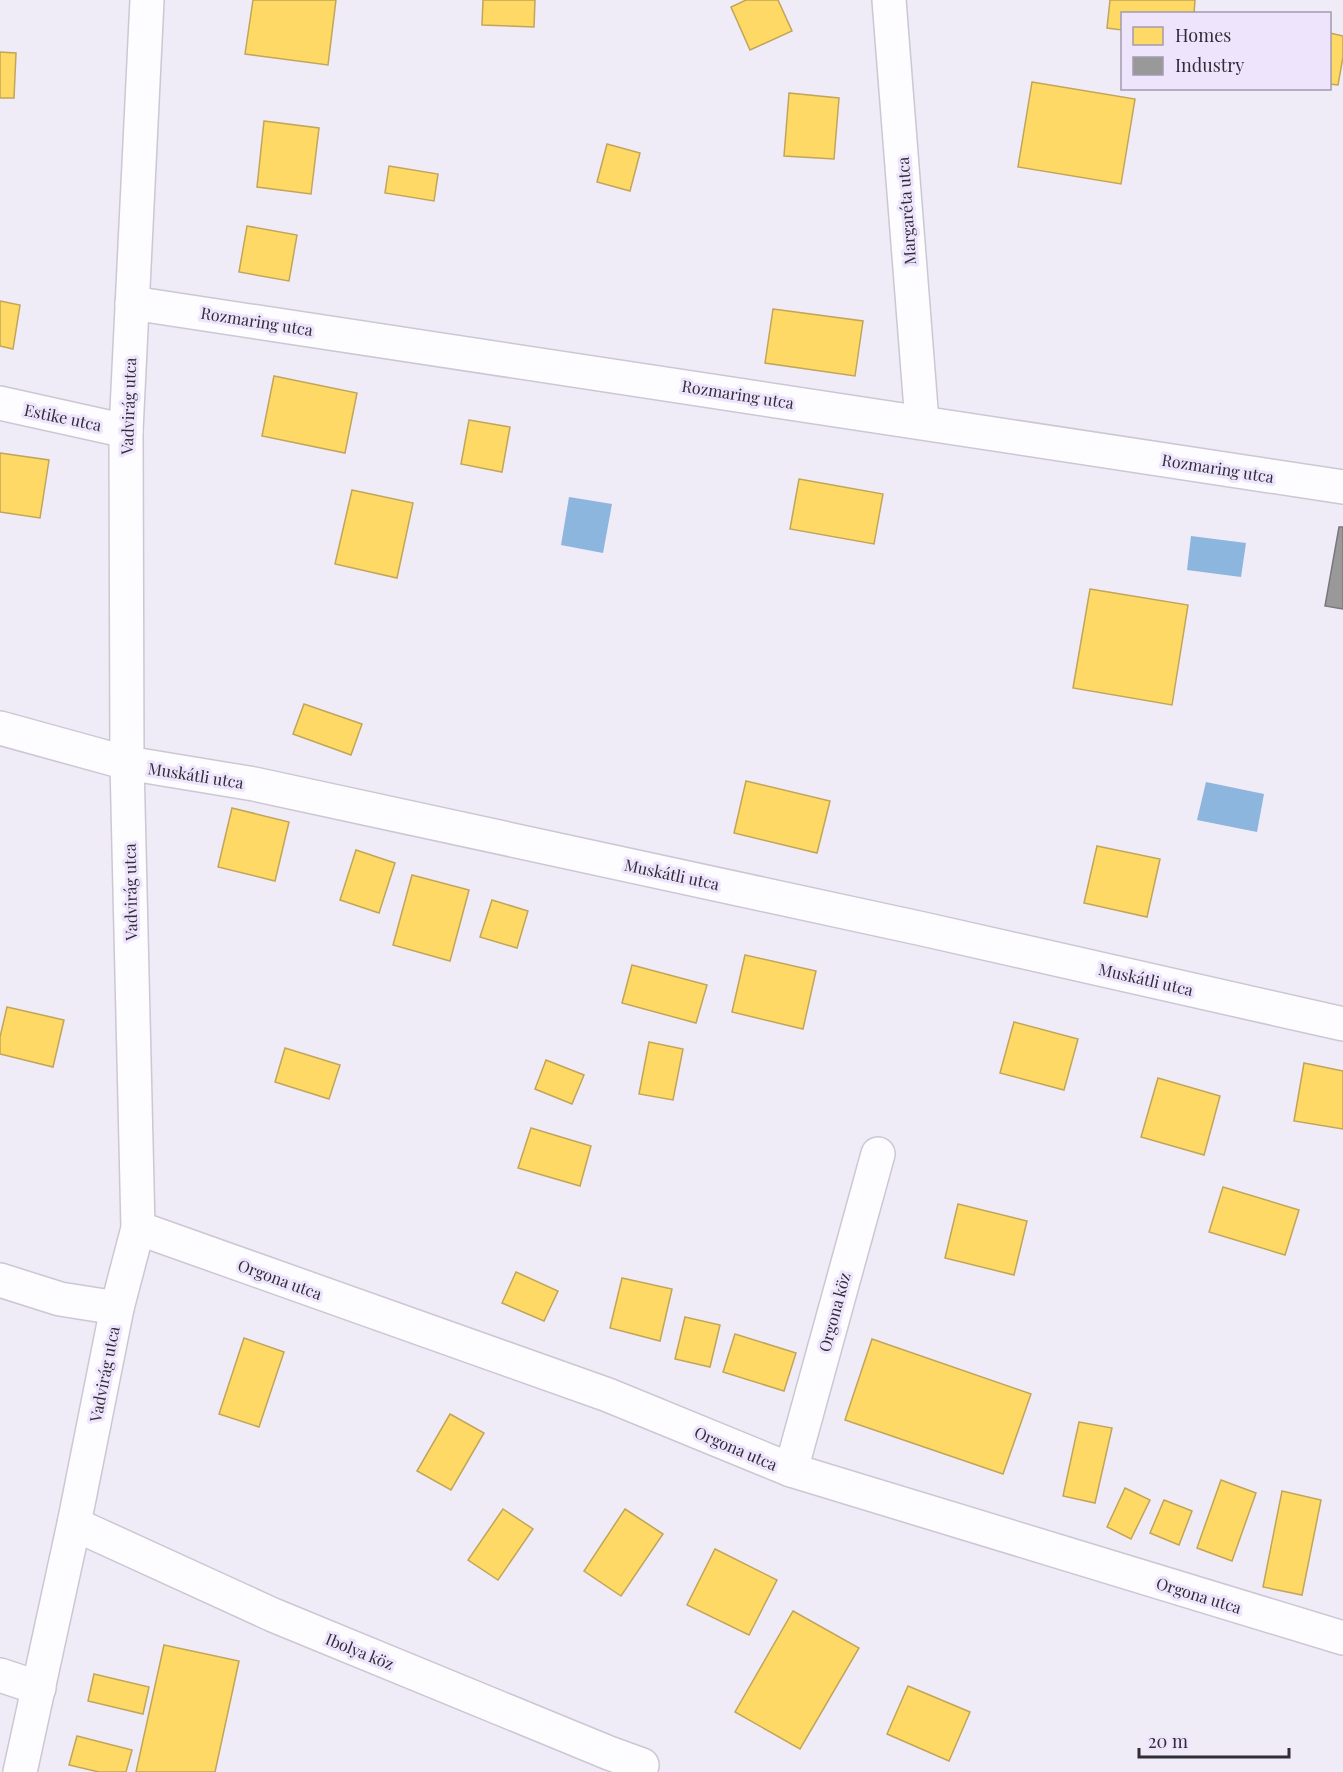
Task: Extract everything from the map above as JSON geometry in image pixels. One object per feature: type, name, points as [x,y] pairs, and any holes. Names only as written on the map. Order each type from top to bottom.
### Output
[{"type":"street","name":"Vadvirág utca","points":[[20,1772],[75,1524],[117,1308],[138,1228],[127,764],[126,431],[147,0]]},
{"type":"street","name":"Margaréta utca","points":[[889,0],[922,422]]},
{"type":"street","name":"Rozmaring utca","points":[[132,303],[1343,487]]},
{"type":"street","name":"Estike utca","points":[[0,403],[126,431]]},
{"type":"street","name":"Muskátli utca","points":[[0,728],[127,764],[277,789],[935,931],[1343,1024]]},
{"type":"street","name":"Orgona köz","points":[[791,1470],[878,1154]]},
{"type":"street","name":"Orgona utca","points":[[138,1228],[608,1395],[791,1470],[1343,1638]]},
{"type":"street","points":[[0,1280],[60,1299],[117,1308]]},
{"type":"street","name":"Ibolya köz","points":[[75,1524],[273,1615],[609,1753],[642,1764],[640,1772]]},
{"type":"street","points":[[0,1675],[39,1688]]},
{"type":"water","points":[[569,497],[612,504],[603,553],[561,545]]},
{"type":"water","points":[[1191,536],[1246,543],[1241,577],[1187,570]]},
{"type":"water","points":[[1206,782],[1264,794],[1257,832],[1197,820]]},
{"type":"building: Homes","points":[[253,0],[336,0],[328,65],[245,54]]},
{"type":"building: Homes","points":[[483,0],[535,0],[534,27],[482,25]]},
{"type":"building: Homes","points":[[746,0],[778,0],[792,31],[750,50],[731,7]]},
{"type":"building: Homes","points":[[1110,0],[1195,0],[1194,12],[1121,12],[1121,30],[1107,28]]},
{"type":"building: Homes","points":[[1331,33],[1343,36],[1343,57],[1338,85],[1331,84]]},
{"type":"building: Homes","points":[[0,52],[16,53],[14,98],[0,98]]},
{"type":"building: Homes","points":[[1032,82],[1135,99],[1121,184],[1018,167]]},
{"type":"building: Homes","points":[[789,93],[839,98],[834,159],[784,156]]},
{"type":"building: Homes","points":[[264,121],[319,128],[311,194],[257,187]]},
{"type":"building: Homes","points":[[607,144],[640,153],[630,191],[597,182]]},
{"type":"building: Homes","points":[[389,166],[438,174],[434,201],[385,193]]},
{"type":"building: Homes","points":[[247,226],[297,235],[289,281],[239,272]]},
{"type":"building: Homes","points":[[0,301],[20,305],[13,349],[0,346]]},
{"type":"building: Homes","points":[[773,309],[863,321],[855,376],[765,363]]},
{"type":"building: Homes","points":[[274,376],[357,393],[345,453],[262,436]]},
{"type":"building: Homes","points":[[469,420],[510,427],[502,472],[461,464]]},
{"type":"building: Homes","points":[[0,453],[49,460],[40,518],[0,512]]},
{"type":"building: Homes","points":[[799,479],[883,494],[874,544],[790,529]]},
{"type":"building: Homes","points":[[352,490],[413,503],[397,578],[335,564]]},
{"type":"building: Homes","points":[[1090,589],[1188,605],[1172,705],[1073,688]]},
{"type":"building: Homes","points":[[304,704],[362,724],[351,755],[293,734]]},
{"type":"building: Homes","points":[[746,781],[830,801],[817,853],[734,833]]},
{"type":"building: Homes","points":[[232,808],[289,822],[275,881],[218,867]]},
{"type":"building: Homes","points":[[1097,846],[1160,859],[1147,917],[1084,903]]},
{"type":"building: Homes","points":[[356,850],[395,863],[379,913],[340,900]]},
{"type":"building: Homes","points":[[412,875],[469,890],[450,961],[393,945]]},
{"type":"building: Homes","points":[[492,900],[528,911],[517,948],[480,937]]},
{"type":"building: Homes","points":[[745,955],[816,971],[803,1029],[732,1012]]},
{"type":"building: Homes","points":[[632,965],[707,985],[696,1023],[622,1003]]},
{"type":"building: Homes","points":[[7,1007],[64,1020],[53,1067],[0,1054],[0,1037]]},
{"type":"building: Homes","points":[[1014,1022],[1078,1039],[1064,1090],[1000,1073]]},
{"type":"building: Homes","points":[[649,1042],[683,1049],[673,1100],[639,1094]]},
{"type":"building: Homes","points":[[285,1048],[340,1065],[329,1099],[275,1082]]},
{"type":"building: Homes","points":[[546,1060],[584,1075],[572,1104],[535,1089]]},
{"type":"building: Homes","points":[[1304,1063],[1343,1071],[1343,1129],[1294,1121]]},
{"type":"building: Homes","points":[[1158,1078],[1220,1096],[1204,1155],[1141,1137]]},
{"type":"building: Homes","points":[[531,1128],[591,1146],[580,1186],[518,1168]]},
{"type":"building: Homes","points":[[1223,1187],[1299,1210],[1285,1255],[1209,1232]]},
{"type":"building: Homes","points":[[958,1204],[1027,1221],[1014,1275],[945,1258]]},
{"type":"building: Homes","points":[[516,1272],[558,1291],[544,1321],[502,1303]]},
{"type":"building: Homes","points":[[622,1278],[672,1289],[660,1341],[610,1328]]},
{"type":"building: Homes","points":[[685,1317],[720,1325],[710,1367],[675,1359]]},
{"type":"building: Homes","points":[[735,1334],[796,1353],[784,1391],[723,1372]]},
{"type":"building: Homes","points":[[244,1338],[284,1352],[259,1427],[219,1414]]},
{"type":"building: Homes","points":[[872,1339],[1031,1394],[1003,1474],[845,1420]]},
{"type":"building: Homes","points":[[450,1414],[484,1433],[451,1490],[417,1471]]},
{"type":"building: Homes","points":[[1079,1422],[1112,1428],[1095,1503],[1063,1496]]},
{"type":"building: Homes","points":[[1221,1480],[1256,1493],[1232,1561],[1197,1548]]},
{"type":"building: Homes","points":[[1125,1488],[1150,1500],[1131,1539],[1107,1527]]},
{"type":"building: Homes","points":[[1282,1491],[1321,1500],[1302,1595],[1263,1587]]},
{"type":"building: Homes","points":[[1164,1500],[1192,1511],[1179,1545],[1150,1533]]},
{"type":"building: Homes","points":[[503,1509],[533,1529],[498,1580],[468,1560]]},
{"type":"building: Homes","points":[[625,1509],[663,1534],[621,1596],[584,1571]]},
{"type":"building: Homes","points":[[715,1549],[777,1580],[749,1635],[687,1605]]},
{"type":"building: Homes","points":[[793,1611],[859,1648],[800,1749],[735,1712]]},
{"type":"building: Homes","points":[[164,1645],[239,1661],[215,1772],[136,1772]]},
{"type":"building: Homes","points":[[94,1674],[149,1687],[143,1714],[88,1701]]},
{"type":"building: Homes","points":[[908,1686],[970,1712],[949,1761],[887,1734]]},
{"type":"building: Homes","points":[[77,1736],[132,1750],[126,1772],[99,1772],[69,1765]]},
{"type":"building: Industry","points":[[1339,527],[1343,527],[1343,609],[1325,606]]}]
